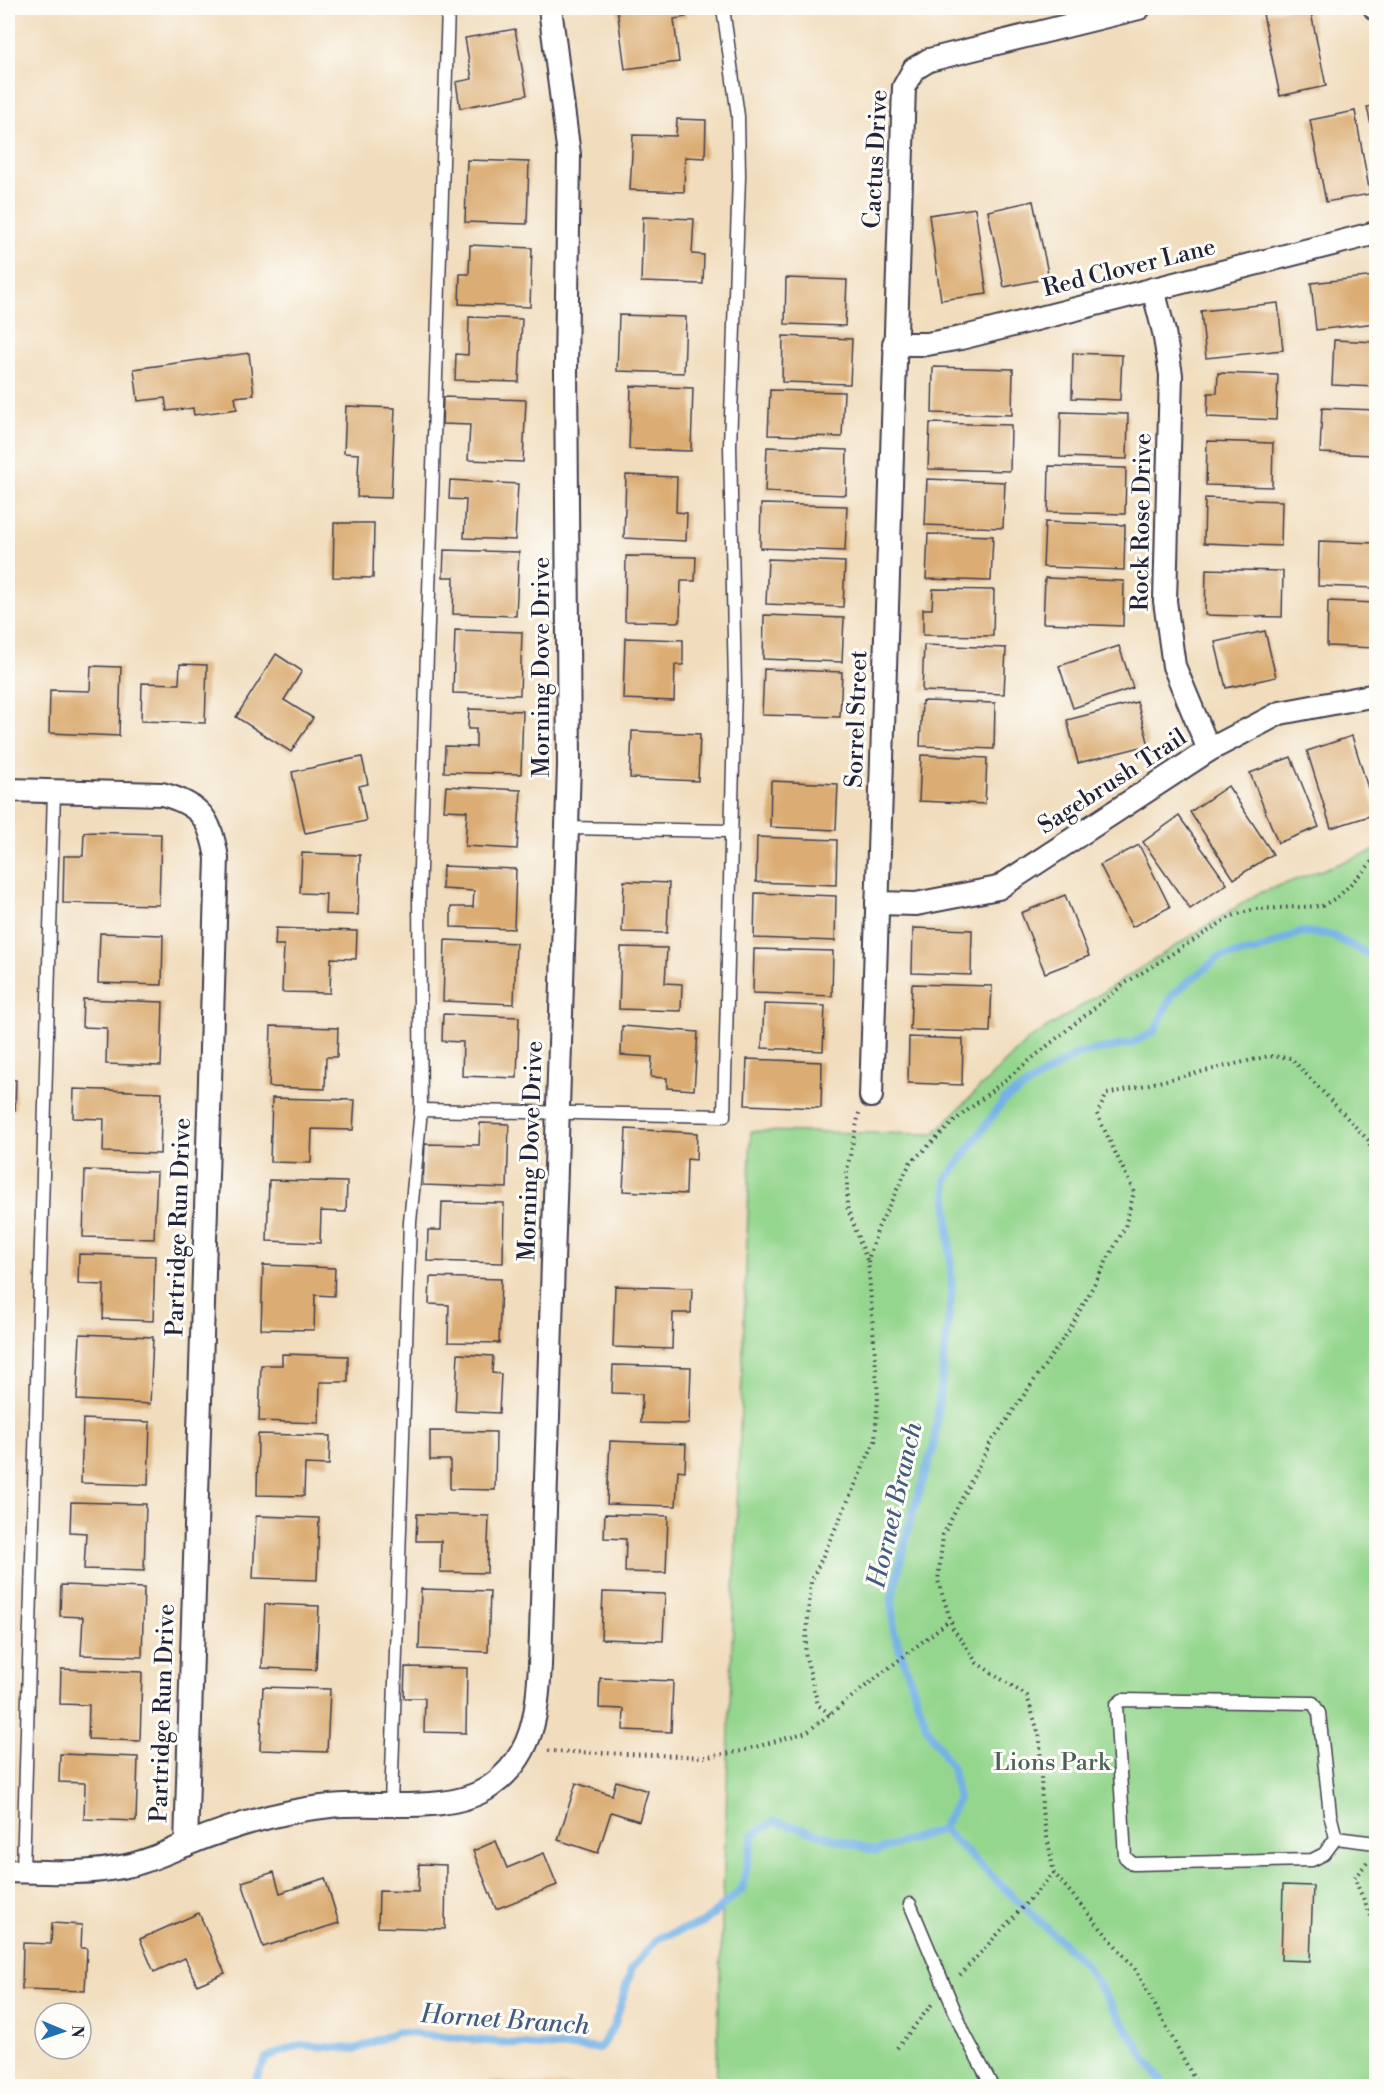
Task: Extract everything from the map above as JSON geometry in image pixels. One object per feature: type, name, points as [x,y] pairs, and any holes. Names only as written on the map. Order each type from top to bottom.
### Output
[{"type":"street","name":"Morning Dove Drive","points":[[15,1871],[93,1872],[158,1857],[263,1819],[305,1809],[437,1803],[467,1797],[491,1786],[511,1767],[529,1741],[537,1709],[540,1665],[567,828],[569,155],[550,8]]},
{"type":"street","name":"Cactus Drive","points":[[894,344],[903,99],[908,76],[921,63],[929,60],[1139,8]]},
{"type":"street","name":"Red Clover Lane","points":[[894,344],[927,344],[961,338],[1377,232]]},
{"type":"street","name":"Rock Rose Drive","points":[[1153,289],[1164,332],[1171,375],[1165,601],[1168,635],[1174,666],[1209,750]]},
{"type":"street","name":"Sorrel Street","points":[[871,1092],[894,344]]},
{"type":"street","name":"Sagebrush Trail","points":[[877,903],[916,904],[998,888],[1209,750],[1280,712],[1377,695]]},
{"type":"street","name":"Partridge Run Drive","points":[[8,790],[162,795],[185,800],[202,814],[212,833],[217,858],[186,1845]]},
{"type":"lane","points":[[391,1804],[410,1222],[421,1110],[419,899],[448,8]]},
{"type":"lane","points":[[421,1110],[724,1116],[729,831],[735,686],[730,446],[739,176],[738,116],[723,8]]},
{"type":"lane","points":[[15,1871],[54,791]]},
{"type":"lane","points":[[567,828],[729,831]]},
{"type":"lane","points":[[1122,1700],[1313,1703],[1319,1713],[1330,1814],[1336,1838],[1324,1854],[1312,1860],[1133,1864],[1125,1857],[1116,1705],[1122,1700]]},
{"type":"lane","points":[[1336,1838],[1377,1843]]},
{"type":"lane","points":[[910,1904],[964,2033],[992,2086]]},
{"type":"path","points":[[868,1260],[878,1228],[910,1163],[958,1118],[1124,984],[1232,916],[1255,909],[1322,906],[1339,896],[1377,858]]},
{"type":"path","points":[[1198,2086],[1136,1970],[1054,1873],[1042,1811],[1040,1738],[1027,1696],[977,1663],[953,1628],[938,1581],[943,1535],[990,1444],[1070,1329],[1125,1227],[1134,1192],[1097,1114],[1107,1094],[1269,1056],[1291,1058],[1368,1140],[1377,1168]]},
{"type":"path","points":[[830,1714],[818,1705],[805,1653],[808,1602],[811,1582],[875,1441],[878,1397],[868,1260],[847,1207],[847,1170],[861,1092],[871,1092]]},
{"type":"path","points":[[1377,1234],[1377,1256]]},
{"type":"path","points":[[523,1750],[706,1757],[742,1751],[807,1732],[950,1620]]},
{"type":"path","points":[[1367,1863],[1354,1878],[1377,1927]]},
{"type":"path","points":[[1013,1918],[1054,1873]]},
{"type":"path","points":[[1373,2086],[1377,2008]]},
{"type":"green space","name":"Lions Park","points":[[1376,850],[1376,2086],[716,2086],[751,1131],[933,1134],[1028,1040],[1257,894]]},
{"type":"building","points":[[617,8],[685,8],[686,17],[674,19],[679,62],[625,69]]},
{"type":"building","points":[[1290,8],[1310,8],[1326,86],[1280,96],[1263,14]]},
{"type":"building","points":[[515,29],[527,95],[460,108],[456,82],[472,79],[465,38]]},
{"type":"building","points":[[1376,105],[1376,147],[1367,107]]},
{"type":"building","points":[[1355,111],[1370,194],[1326,202],[1310,120]]},
{"type":"building","points":[[677,119],[706,120],[705,158],[685,157],[684,192],[630,190],[633,135],[676,136]]},
{"type":"building","points":[[467,160],[529,162],[527,224],[465,222]]},
{"type":"building","points":[[1033,201],[1049,278],[1004,287],[988,211]]},
{"type":"building","points":[[975,208],[987,294],[941,300],[929,215]]},
{"type":"building","points":[[643,217],[694,219],[692,254],[704,255],[703,284],[641,282]]},
{"type":"building","points":[[470,245],[532,248],[530,307],[459,304],[460,274],[469,274]]},
{"type":"building","points":[[1376,276],[1376,323],[1316,330],[1311,283]]},
{"type":"building","points":[[786,278],[847,280],[845,326],[785,324]]},
{"type":"building","points":[[1278,303],[1283,350],[1206,358],[1201,311]]},
{"type":"building","points":[[619,315],[686,317],[684,373],[617,371]]},
{"type":"building","points":[[469,317],[522,319],[519,382],[455,380],[456,354],[468,355]]},
{"type":"building","points":[[783,336],[852,339],[850,384],[782,382]]},
{"type":"building","points":[[1334,340],[1376,342],[1376,387],[1332,385]]},
{"type":"building","points":[[249,353],[254,395],[235,397],[237,409],[194,415],[193,408],[167,411],[165,398],[138,401],[134,369]]},
{"type":"building","points":[[1073,353],[1122,355],[1120,400],[1072,398]]},
{"type":"building","points":[[933,367],[1013,369],[1012,415],[932,413]]},
{"type":"building","points":[[1218,373],[1278,375],[1276,420],[1207,417],[1208,393],[1217,393]]},
{"type":"building","points":[[631,386],[693,388],[691,451],[629,449]]},
{"type":"building","points":[[770,390],[844,392],[842,437],[768,435]]},
{"type":"building","points":[[443,397],[526,400],[523,462],[468,460],[470,425],[442,424]]},
{"type":"building","points":[[346,406],[395,408],[391,498],[357,497],[359,454],[344,453]]},
{"type":"building","points":[[1322,408],[1376,410],[1376,455],[1320,453]]},
{"type":"building","points":[[1061,412],[1128,414],[1127,459],[1060,457]]},
{"type":"building","points":[[930,423],[1011,425],[1010,471],[928,469]]},
{"type":"building","points":[[1207,441],[1273,443],[1272,487],[1206,485]]},
{"type":"building","points":[[767,447],[847,450],[846,495],[765,492]]},
{"type":"building","points":[[1049,466],[1126,468],[1125,514],[1048,512]]},
{"type":"building","points":[[626,475],[677,477],[676,512],[687,513],[686,541],[624,538]]},
{"type":"building","points":[[927,479],[1005,482],[1003,528],[925,525]]},
{"type":"building","points":[[450,480],[518,484],[515,540],[464,538],[466,500],[449,499]]},
{"type":"building","points":[[1205,498],[1282,501],[1281,546],[1204,543]]},
{"type":"building","points":[[761,504],[847,506],[845,551],[760,548]]},
{"type":"building","points":[[1045,522],[1125,525],[1124,570],[1043,567]]},
{"type":"building","points":[[334,523],[374,523],[373,578],[333,577]]},
{"type":"building","points":[[928,534],[993,536],[991,581],[926,579]]},
{"type":"building","points":[[1319,541],[1376,543],[1376,588],[1318,586]]},
{"type":"building","points":[[444,550],[519,552],[516,616],[453,614],[454,577],[443,577]]},
{"type":"building","points":[[626,556],[696,557],[695,581],[681,581],[680,622],[625,621]]},
{"type":"building","points":[[768,559],[845,562],[843,607],[766,604]]},
{"type":"building","points":[[1206,569],[1283,571],[1282,617],[1205,615]]},
{"type":"building","points":[[1045,578],[1124,581],[1123,626],[1043,623]]},
{"type":"building","points":[[933,589],[994,590],[993,636],[923,635],[923,609],[932,609]]},
{"type":"building","points":[[1328,601],[1376,603],[1376,648],[1327,646]]},
{"type":"building","points":[[764,615],[844,618],[842,662],[763,659]]},
{"type":"building","points":[[455,630],[522,632],[520,695],[453,693]]},
{"type":"building","points":[[1265,631],[1276,677],[1226,688],[1215,642]]},
{"type":"building","points":[[625,638],[683,640],[683,665],[675,665],[674,701],[623,699]]},
{"type":"building","points":[[924,645],[1006,648],[1004,694],[922,691]]},
{"type":"building","points":[[1119,646],[1133,688],[1073,708],[1059,666]]},
{"type":"building","points":[[276,654],[302,671],[284,700],[313,718],[291,752],[236,717]]},
{"type":"building","points":[[180,664],[207,665],[205,723],[141,721],[142,683],[179,684]]},
{"type":"building","points":[[91,666],[121,667],[119,736],[49,733],[50,690],[90,691]]},
{"type":"building","points":[[764,669],[842,672],[840,717],[762,715]]},
{"type":"building","points":[[922,701],[995,703],[994,749],[920,746]]},
{"type":"building","points":[[1137,702],[1149,745],[1078,763],[1067,720]]},
{"type":"building","points":[[469,709],[523,711],[521,774],[444,772],[445,746],[476,747],[476,729],[468,729]]},
{"type":"building","points":[[632,731],[700,734],[698,781],[630,778]]},
{"type":"building","points":[[1352,736],[1376,814],[1331,828],[1307,751]]},
{"type":"building","points":[[921,755],[987,758],[985,804],[919,801]]},
{"type":"building","points":[[362,757],[368,784],[359,786],[366,821],[305,833],[292,772]]},
{"type":"building","points":[[1291,757],[1319,827],[1278,843],[1250,773]]},
{"type":"building","points":[[771,781],[838,784],[836,830],[770,827]]},
{"type":"building","points":[[446,786],[521,790],[517,849],[465,846],[467,811],[444,810]]},
{"type":"building","points":[[1228,786],[1273,854],[1234,879],[1190,812]]},
{"type":"building","points":[[1179,816],[1227,884],[1190,909],[1143,842]]},
{"type":"building","points":[[84,832],[161,834],[159,905],[63,903],[64,856],[83,856]]},
{"type":"building","points":[[757,837],[837,840],[836,885],[756,882]]},
{"type":"building","points":[[1139,845],[1170,907],[1132,927],[1100,865]]},
{"type":"building","points":[[302,853],[360,855],[358,915],[325,914],[326,894],[300,893]]},
{"type":"building","points":[[443,866],[516,869],[514,929],[451,927],[451,907],[473,907],[474,891],[442,889]]},
{"type":"building","points":[[624,881],[669,883],[667,933],[622,932]]},
{"type":"building","points":[[755,893],[836,896],[835,941],[754,938]]},
{"type":"building","points":[[1065,895],[1089,956],[1045,973],[1021,913]]},
{"type":"building","points":[[8,916],[10,916],[10,946],[8,946]]},
{"type":"building","points":[[276,928],[357,931],[356,959],[331,958],[330,993],[282,992],[284,945],[275,945]]},
{"type":"building","points":[[913,928],[972,930],[971,975],[912,973]]},
{"type":"building","points":[[100,933],[163,935],[162,985],[98,983]]},
{"type":"building","points":[[445,940],[516,943],[514,1004],[443,1001]]},
{"type":"building","points":[[621,947],[667,948],[665,983],[682,984],[681,1011],[619,1009]]},
{"type":"building","points":[[754,949],[833,951],[832,996],[753,993]]},
{"type":"building","points":[[912,984],[992,986],[990,1032],[910,1030]]},
{"type":"building","points":[[83,999],[163,1002],[161,1066],[106,1064],[107,1028],[82,1027]]},
{"type":"building","points":[[764,1004],[825,1006],[823,1051],[762,1048]]},
{"type":"building","points":[[443,1014],[519,1017],[517,1078],[462,1076],[463,1042],[442,1041]]},
{"type":"building","points":[[271,1026],[338,1028],[337,1057],[326,1057],[325,1089],[269,1087]]},
{"type":"building","points":[[622,1026],[698,1032],[694,1090],[667,1088],[667,1078],[651,1077],[652,1057],[621,1055]]},
{"type":"building","points":[[909,1037],[963,1039],[962,1085],[908,1083]]},
{"type":"building","points":[[747,1059],[822,1062],[821,1108],[745,1105]]},
{"type":"building","points":[[8,1080],[16,1080],[15,1110],[8,1109]]},
{"type":"building","points":[[74,1089],[162,1092],[160,1154],[103,1152],[104,1119],[73,1118]]},
{"type":"building","points":[[272,1098],[355,1100],[353,1130],[312,1129],[311,1163],[270,1162]]},
{"type":"building","points":[[480,1123],[509,1124],[507,1188],[423,1185],[425,1144],[479,1145]]},
{"type":"building","points":[[626,1129],[697,1133],[696,1160],[687,1159],[686,1194],[623,1191]]},
{"type":"building","points":[[85,1170],[157,1172],[154,1239],[83,1237]]},
{"type":"building","points":[[269,1180],[347,1182],[346,1212],[321,1211],[320,1243],[267,1241]]},
{"type":"building","points":[[442,1202],[504,1203],[503,1263],[427,1261],[428,1230],[441,1230]]},
{"type":"building","points":[[79,1254],[155,1256],[153,1321],[103,1319],[104,1285],[78,1284]]},
{"type":"building","points":[[263,1265],[335,1268],[334,1296],[315,1295],[314,1330],[261,1329]]},
{"type":"building","points":[[430,1277],[501,1279],[499,1343],[448,1342],[449,1305],[429,1304]]},
{"type":"building","points":[[615,1286],[692,1288],[691,1313],[673,1313],[672,1349],[613,1347]]},
{"type":"building","points":[[80,1334],[153,1337],[150,1404],[77,1400]]},
{"type":"building","points":[[282,1354],[348,1356],[348,1382],[320,1382],[319,1423],[259,1421],[261,1365],[282,1365]]},
{"type":"building","points":[[458,1354],[493,1356],[492,1373],[501,1374],[499,1413],[455,1411]]},
{"type":"building","points":[[613,1365],[691,1367],[689,1424],[641,1423],[642,1394],[612,1393]]},
{"type":"building","points":[[83,1419],[150,1422],[148,1485],[81,1483]]},
{"type":"building","points":[[430,1431],[496,1432],[495,1490],[450,1489],[450,1460],[430,1460]]},
{"type":"building","points":[[258,1434],[330,1436],[329,1465],[305,1464],[304,1496],[257,1495]]},
{"type":"building","points":[[610,1441],[686,1444],[685,1471],[678,1470],[676,1506],[607,1504]]},
{"type":"building","points":[[71,1502],[146,1504],[144,1571],[84,1569],[86,1533],[70,1532]]},
{"type":"building","points":[[417,1514],[489,1516],[487,1573],[440,1572],[441,1541],[416,1541]]},
{"type":"building","points":[[605,1514],[668,1516],[666,1573],[625,1572],[626,1539],[604,1538]]},
{"type":"building","points":[[256,1516],[319,1518],[317,1580],[253,1578]]},
{"type":"building","points":[[1376,1553],[1376,1579],[1374,1578]]},
{"type":"building","points":[[61,1585],[144,1588],[142,1657],[81,1655],[83,1617],[60,1616]]},
{"type":"building","points":[[421,1589],[490,1591],[488,1652],[419,1649]]},
{"type":"building","points":[[603,1592],[665,1594],[663,1641],[601,1639]]},
{"type":"building","points":[[265,1604],[319,1606],[316,1670],[262,1668]]},
{"type":"building","points":[[405,1667],[467,1668],[466,1733],[424,1732],[425,1698],[404,1698]]},
{"type":"building","points":[[61,1669],[142,1672],[140,1741],[88,1739],[89,1705],[60,1704]]},
{"type":"building","points":[[600,1678],[673,1681],[671,1732],[623,1730],[624,1709],[599,1708]]},
{"type":"building","points":[[263,1687],[330,1689],[327,1752],[260,1750]]},
{"type":"building","points":[[60,1754],[138,1757],[136,1821],[84,1819],[85,1783],[59,1782]]},
{"type":"building","points":[[616,1781],[648,1791],[639,1821],[611,1812],[598,1853],[558,1840],[576,1783],[612,1795]]},
{"type":"building","points":[[496,1841],[507,1868],[544,1853],[557,1885],[496,1909],[473,1851]]},
{"type":"building","points":[[419,1864],[446,1865],[445,1929],[378,1927],[379,1891],[418,1892]]},
{"type":"building","points":[[274,1872],[280,1893],[325,1878],[339,1923],[263,1947],[242,1882]]},
{"type":"building","points":[[1283,1885],[1313,1886],[1310,1961],[1281,1960]]},
{"type":"building","points":[[199,1913],[225,1973],[197,1985],[185,1958],[154,1972],[140,1939]]},
{"type":"building","points":[[52,1923],[82,1925],[81,1948],[87,1948],[85,1991],[22,1989],[23,1943],[51,1944]]},
{"type":"building","points":[[488,2081],[576,2085],[576,2086],[488,2086]]},
{"type":"waterway","name":"Hornet Branch","points":[[253,2086],[266,2058],[300,2045],[356,2049],[397,2032],[537,2046],[600,2048],[614,2026],[632,1968],[658,1938],[703,1923],[742,1889],[753,1835],[775,1821],[876,1851],[942,1829],[958,1799],[952,1768],[927,1728],[894,1632],[892,1598],[909,1525],[934,1445],[952,1289],[946,1180],[1004,1100],[1077,1054],[1132,1043],[1154,1032],[1172,995],[1219,957],[1256,951],[1301,932],[1329,934],[1376,958]]},
{"type":"waterway","points":[[942,1829],[1084,1963],[1164,2086]]}]
